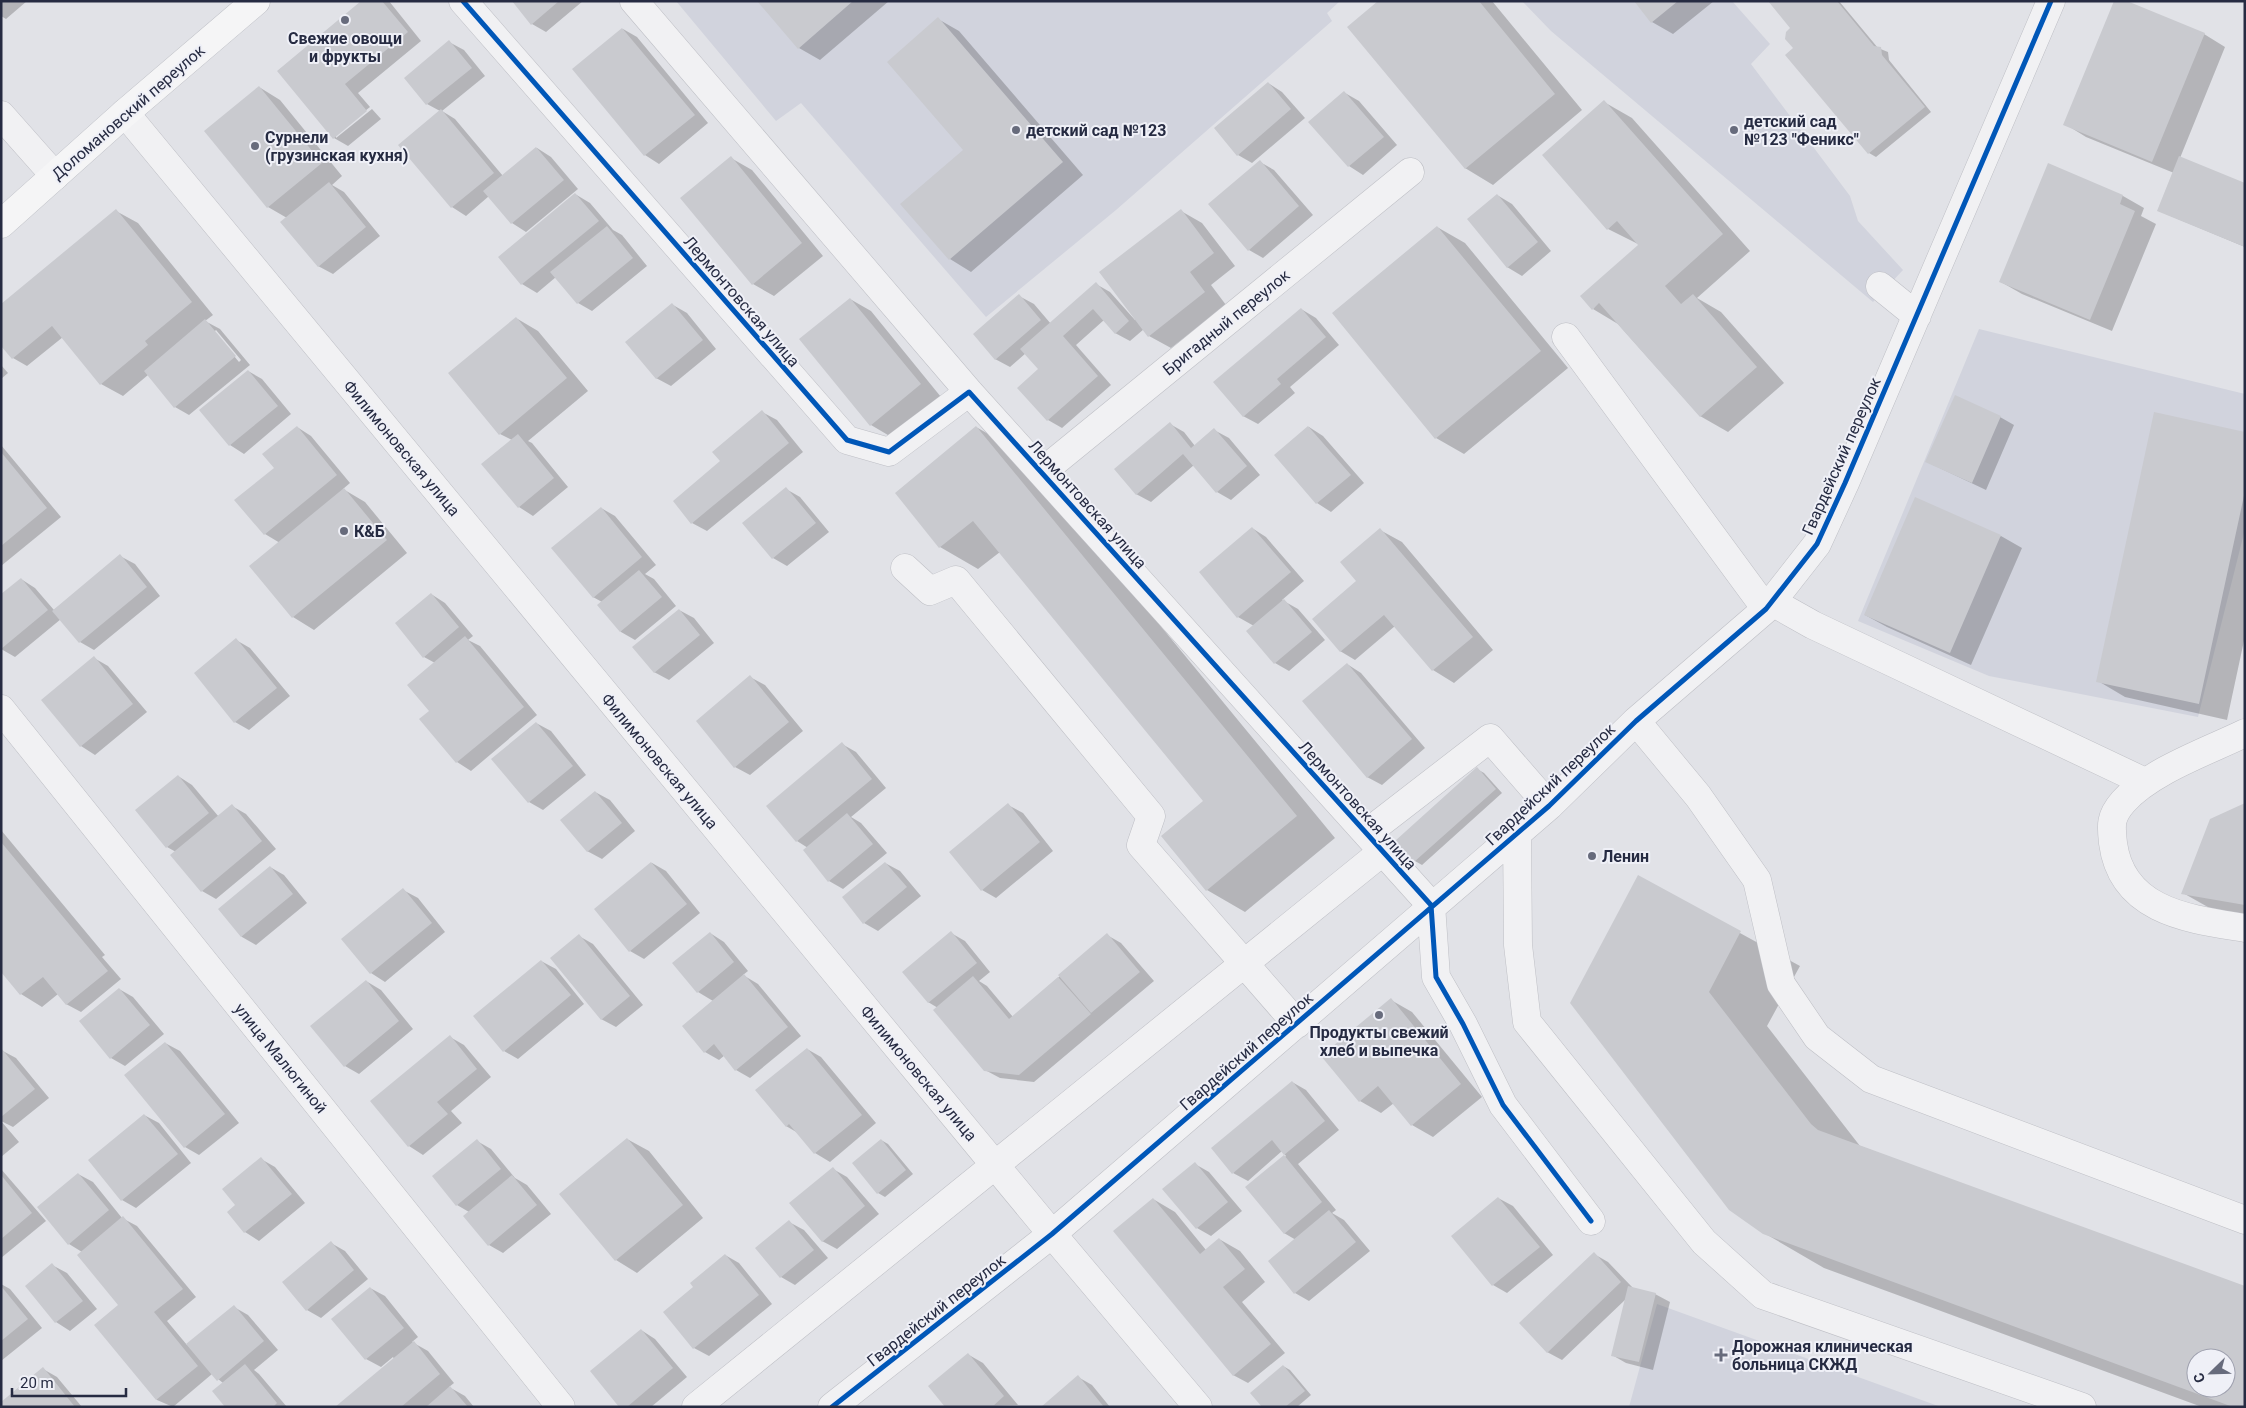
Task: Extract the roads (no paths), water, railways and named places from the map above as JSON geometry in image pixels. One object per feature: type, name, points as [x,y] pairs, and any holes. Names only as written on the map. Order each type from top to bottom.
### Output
[{"type":"main road","name":"Доломановский переулок","points":[[1,224],[124,113],[256,1]]},
{"type":"street","name":"Лермонтовская улица","points":[[464,1],[847,440],[889,452],[969,392]]},
{"type":"street","name":"Лермонтовская улица","points":[[634,1],[969,392],[1431,905]]},
{"type":"street","name":"Гвардейский переулок","points":[[832,1407],[1052,1234],[1297,1024],[1431,905],[1549,806],[1636,722],[1769,606],[1817,544],[1917,316],[2051,1]]},
{"type":"street","name":"Филимоновская улица","points":[[124,113],[1052,1234],[1198,1407]]},
{"type":"street","points":[[1,114],[55,176]]},
{"type":"street","name":"Бригадный переулок","points":[[1042,472],[1410,172]]},
{"type":"street","points":[[1880,286],[1917,316]]},
{"type":"street","points":[[1566,337],[1769,606],[2145,782]]},
{"type":"street","points":[[905,568],[930,591],[956,580],[1151,816],[1140,845],[1297,1024]]},
{"type":"street","name":"улица Малюгиной","points":[[1,709],[561,1407]]},
{"type":"street","points":[[1636,722],[1698,796],[1757,880],[1781,984],[1816,1038],[1871,1079],[2245,1220]]},
{"type":"street","points":[[2245,733],[2145,782],[2122,802],[2110,822],[2114,851],[2133,889],[2158,908],[2182,918],[2245,928]]},
{"type":"street","points":[[696,1407],[1245,963],[1374,842],[1490,738],[1549,806]]},
{"type":"street","points":[[1517,833],[1518,945],[1527,1022],[1704,1242],[1764,1295],[2082,1407]]},
{"type":"street","points":[[1431,905],[1436,977],[1463,1024],[1503,1105],[1591,1221]]},
{"type":"place","name":"Свежие овощи и фрукты","points":[[345,20]]},
{"type":"place","name":"детский сад №123","points":[[1016,130]]},
{"type":"place","name":"детский сад №123 \"Феникс\"","points":[[1734,130]]},
{"type":"place","name":"Сурнели (грузинская кухня)","points":[[255,146]]},
{"type":"place","name":"К&Б","points":[[344,531]]},
{"type":"place","name":"Ленин","points":[[1592,856]]},
{"type":"place","name":"Продукты свежий хлеб и выпечка","points":[[1379,1015]]},
{"type":"place","name":"Дорожная клиническая больница СКЖД","points":[[1721,1355]]}]
